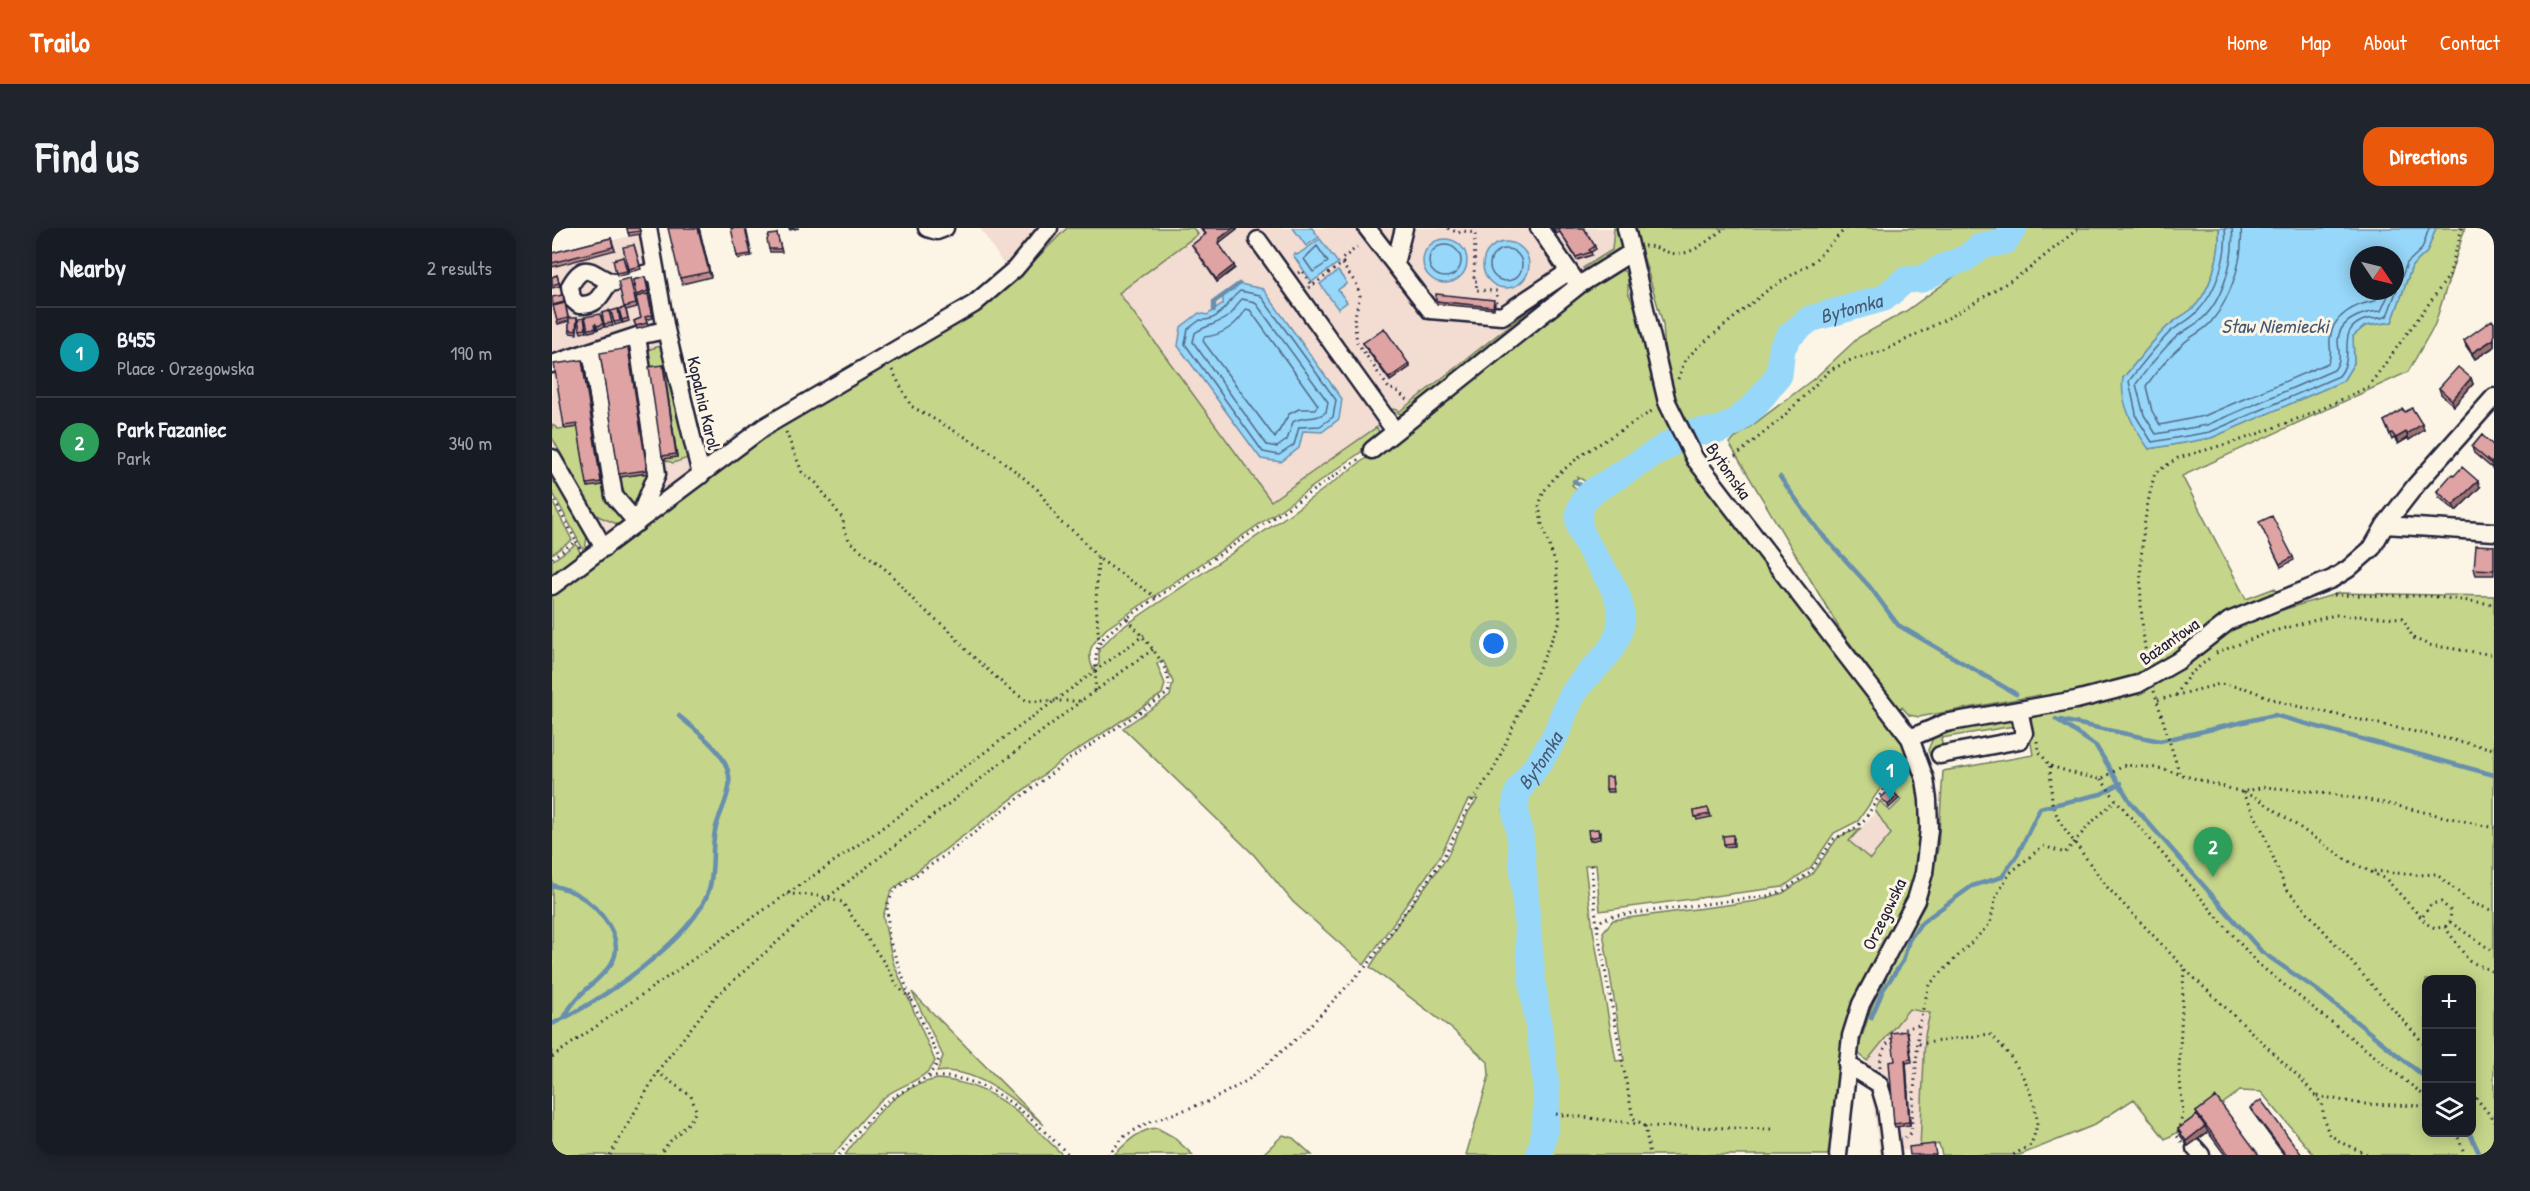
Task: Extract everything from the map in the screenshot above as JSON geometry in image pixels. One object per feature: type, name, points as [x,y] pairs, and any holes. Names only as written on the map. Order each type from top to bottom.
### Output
[{"type":"street","name":"Kopalnia Karol","points":[[552,586],[701,475],[666,330],[648,228]]},
{"type":"street","points":[[927,228],[937,231],[945,228]]},
{"type":"street","points":[[701,475],[779,418],[958,314],[1015,269],[1048,228]]},
{"type":"street","points":[[1367,228],[1430,310],[1502,316],[1568,272]]},
{"type":"street","points":[[1395,264],[1404,228]]},
{"type":"street","points":[[1539,228],[1579,285]]},
{"type":"street","name":"Bytomska","points":[[1626,228],[1666,402],[1695,459],[1880,696]]},
{"type":"street","points":[[1258,240],[1395,431]]},
{"type":"street","points":[[1372,450],[1579,285],[1632,252]]},
{"type":"street","points":[[612,282],[655,271]]},
{"type":"street","points":[[552,364],[637,336],[666,330]]},
{"type":"street","points":[[591,351],[614,496],[637,524],[657,474],[637,336]]},
{"type":"street","name":"Bażantowa","points":[[1910,738],[1944,723],[2076,700],[2150,679],[2178,661],[2229,621],[2332,579],[2372,548],[2385,525],[2416,485],[2494,397]]},
{"type":"street","points":[[552,458],[604,548]]},
{"type":"street","points":[[2385,525],[2494,532]]},
{"type":"street","name":"Orzegowska","points":[[1838,1155],[1851,1036],[1861,1004],[1911,913],[1921,887],[1930,814],[1925,779],[1910,738],[1880,696]]},
{"type":"street","points":[[1940,754],[2020,740],[2024,734],[2019,710]]},
{"type":"street","points":[[1847,1064],[1879,1084],[1886,1107],[1891,1150]]},
{"type":"path","points":[[1448,228],[1458,233],[1463,231],[1474,233],[1476,290],[1497,291],[1496,303]]},
{"type":"path","points":[[1632,252],[1647,245],[1669,253],[1687,254],[1725,228]]},
{"type":"path","points":[[1108,1155],[1125,1136],[1147,1123],[1210,1101],[1248,1080],[1301,1035],[1369,963],[1442,860],[1470,804],[1494,770],[1560,621],[1556,565],[1542,525],[1539,505],[1544,491],[1555,477],[1580,456],[1666,402],[1675,388],[1685,360],[1696,349],[1769,289],[1813,262],[1845,228]]},
{"type":"path","points":[[1708,478],[1782,418],[1830,370],[1851,360],[1893,347],[1956,314],[2026,271],[2079,228]]},
{"type":"path","points":[[2179,772],[2150,679],[2141,623],[2144,511],[2155,473],[2178,458],[2244,439],[2368,387],[2449,276],[2463,228]]},
{"type":"path","points":[[1357,247],[1341,260],[1357,285],[1360,296],[1354,320],[1357,342],[1390,390],[1394,389],[1407,399]]},
{"type":"path","points":[[1298,273],[1302,271],[1311,287],[1342,264]]},
{"type":"path","points":[[883,356],[903,386],[911,406],[988,450],[1019,474],[1038,490],[1060,522],[1076,533],[1098,558],[1157,598]]},
{"type":"path","points":[[779,418],[802,472],[816,483],[843,519],[844,530],[850,542],[890,572],[917,604],[949,630],[967,651],[1010,689],[1027,701],[1081,701]]},
{"type":"path","points":[[1095,691],[1094,652],[1102,638],[1372,450]]},
{"type":"path","points":[[552,496],[576,541]]},
{"type":"path","points":[[1098,558],[1096,603],[1099,644]]},
{"type":"path","points":[[2308,587],[2335,595],[2429,596],[2494,604]]},
{"type":"path","points":[[2176,696],[2189,675],[2217,652],[2270,632],[2335,615],[2403,618],[2413,638],[2429,645],[2494,655]]},
{"type":"path","points":[[839,1155],[891,1098],[928,1077],[939,1058],[912,1000],[889,939],[887,906],[894,890],[944,856],[1070,759],[1168,693],[1169,683],[1155,648],[1128,618]]},
{"type":"path","points":[[552,1057],[787,894],[1144,636]]},
{"type":"path","points":[[610,1155],[657,1072],[716,996],[827,898],[1081,701],[1155,648]]},
{"type":"path","points":[[2157,700],[2220,684],[2245,688],[2294,706],[2494,749]]},
{"type":"path","points":[[2036,730],[2038,750],[2050,766],[2054,810],[2059,821],[2107,887],[2184,968],[2316,1096],[2322,1104],[2324,1120],[2330,1134],[2342,1143],[2369,1155]]},
{"type":"path","points":[[1598,931],[1602,920],[1613,916],[1767,896],[1783,891],[1814,868],[1834,839],[1856,828],[1895,775],[1918,759]]},
{"type":"path","points":[[2050,766],[2101,779],[2116,800],[2258,964],[2422,1093]]},
{"type":"path","points":[[2101,779],[2120,767],[2140,766],[2179,772],[2259,799],[2345,859],[2387,880],[2431,926],[2445,927],[2450,922],[2451,911],[2441,902],[2431,904],[2423,916]]},
{"type":"path","points":[[2242,792],[2264,787],[2311,791],[2380,802],[2494,828]]},
{"type":"path","points":[[2242,792],[2261,827],[2285,887],[2422,1040]]},
{"type":"path","points":[[1891,1150],[1911,1133],[1919,1025],[1929,985],[1990,924],[1996,896],[2010,873],[2043,846],[2065,853],[2090,824],[2116,800]]},
{"type":"path","points":[[1591,865],[1598,931],[1631,1113],[1643,1125],[1650,1155]]},
{"type":"path","points":[[2373,872],[2417,876],[2436,874],[2472,903],[2494,911]]},
{"type":"path","points":[[787,894],[827,898],[847,906],[870,945],[890,971],[897,986],[912,1000]]},
{"type":"path","points":[[2450,922],[2494,951]]},
{"type":"path","points":[[2445,927],[2469,961],[2494,972]]},
{"type":"path","points":[[2177,1136],[2183,1112],[2179,1070],[2184,968]]},
{"type":"path","points":[[1879,1084],[1880,1060],[1892,1036],[1906,1028],[1919,1025]]},
{"type":"path","points":[[1919,1044],[1990,1034],[2007,1049],[2034,1106],[2037,1124],[2031,1145],[2013,1155]]},
{"type":"path","points":[[657,1072],[691,1096],[696,1110],[692,1120],[666,1145],[660,1155]]},
{"type":"path","points":[[928,1077],[963,1079],[1002,1096],[1015,1104],[1069,1155]]},
{"type":"path","points":[[2316,1096],[2363,1104],[2422,1106]]},
{"type":"path","points":[[2476,1098],[2494,1120]]},
{"type":"path","points":[[1556,1114],[1643,1125],[1771,1129]]},
{"type":"path","points":[[2458,1137],[2465,1155]]},
{"type":"shaded area","points":[[980,228],[1067,228],[1013,279]]},
{"type":"shaded area","points":[[1193,228],[1614,228],[1615,231],[1612,250],[1583,269],[1400,411],[1393,409],[1376,422],[1377,427],[1271,502],[1119,293],[1197,234]]},
{"type":"shaded area","points":[[645,232],[696,474],[605,542],[552,442],[552,256]]},
{"type":"shaded area","points":[[1875,813],[1891,834],[1870,860],[1849,841]]},
{"type":"shaded area","points":[[1909,1009],[1931,1013],[1925,1035],[1920,1148],[1880,1155],[1867,1061]]},
{"type":"green space","points":[[1067,228],[1193,228],[1198,234],[1119,293],[1271,501],[1377,427],[1379,433],[1375,442],[1106,629],[1097,638],[1090,652],[1093,669],[1099,664],[1099,649],[1117,631],[1287,516],[1395,437],[1572,295],[1619,269],[1628,273],[1628,292],[1637,312],[1676,433],[1597,482],[1588,483],[1578,477],[1572,485],[1583,493],[1576,501],[1573,528],[1615,598],[1616,630],[1603,652],[1569,692],[1541,751],[1526,775],[1507,794],[1503,811],[1517,829],[1528,962],[1542,1068],[1544,1113],[1536,1155],[1466,1155],[1489,1076],[1488,1062],[1452,1029],[1370,967],[1402,917],[1446,859],[1469,811],[1478,799],[1468,800],[1439,858],[1364,965],[1293,902],[1254,855],[1123,728],[1170,696],[1173,682],[1163,660],[1157,664],[1165,684],[1162,694],[1068,756],[891,891],[883,916],[893,962],[935,1061],[926,1073],[879,1102],[833,1155],[552,1155],[552,590],[752,443],[1009,286]]},
{"type":"green space","points":[[1614,228],[1620,228],[1622,243],[1620,248],[1586,271],[1583,268],[1612,250]]},
{"type":"green space","points":[[1635,228],[2010,228],[2002,238],[1971,248],[1922,276],[1913,273],[1902,278],[1876,297],[1812,312],[1794,324],[1786,334],[1775,354],[1773,375],[1744,412],[1717,425],[1688,429],[1673,400],[1666,369],[1663,324]]},
{"type":"green space","points":[[2021,228],[2219,228],[2216,260],[2205,293],[2192,309],[2171,323],[2159,335],[2123,378],[2132,420],[2149,449],[2211,438],[2343,381],[2354,363],[2353,336],[2365,326],[2392,322],[2400,300],[2404,300],[2404,288],[2412,266],[2427,252],[2436,228],[2465,228],[2435,324],[2408,372],[2182,476],[2246,599],[2275,588],[2282,610],[2339,593],[2494,596],[2494,1155],[2314,1155],[2261,1092],[2240,1091],[2199,1121],[2165,1139],[2134,1099],[2092,1126],[2020,1155],[1942,1155],[1939,1144],[1920,1148],[1925,1035],[1930,1013],[1909,1009],[1867,1061],[1857,1052],[1877,990],[1925,905],[1938,849],[1943,771],[2033,755],[2027,720],[2029,715],[2042,712],[2040,695],[1919,717],[1909,715],[1902,707],[1899,710],[1841,631],[1729,443],[1816,377],[1859,337],[1906,311]]},
{"type":"green space","points":[[1565,282],[1567,286],[1405,414],[1390,412],[1393,409],[1400,411]]},
{"type":"green space","points":[[664,345],[691,457],[673,463],[663,459],[677,457],[664,368],[650,370],[647,354],[650,349]]},
{"type":"green space","points":[[552,424],[558,429],[578,427],[588,487],[602,485],[609,504],[625,520],[622,526],[598,516],[589,507],[552,437]]},
{"type":"green space","points":[[1678,444],[1705,485],[1857,677],[1912,758],[1886,780],[1858,821],[1834,833],[1811,867],[1783,887],[1600,911],[1596,864],[1585,866],[1593,930],[1616,1061],[1624,1060],[1603,932],[1613,920],[1757,901],[1783,893],[1812,874],[1838,837],[1861,828],[1849,841],[1870,859],[1891,834],[1875,810],[1880,801],[1890,811],[1901,800],[1889,786],[1901,772],[1916,762],[1923,779],[1918,889],[1859,1001],[1835,1155],[1541,1155],[1546,1123],[1548,1071],[1535,979],[1521,813],[1524,793],[1562,739],[1576,702],[1608,666],[1621,647],[1630,614],[1626,597],[1587,527],[1586,513],[1596,497],[1627,480]]},
{"type":"green space","points":[[552,470],[587,535],[585,553],[552,491]]},
{"type":"green space","points":[[648,473],[649,480],[637,504],[631,505],[625,497],[620,477]]},
{"type":"green space","points":[[552,501],[572,540],[552,554]]},
{"type":"green space","points":[[576,544],[581,554],[580,563],[552,581],[552,561]]},
{"type":"green space","points":[[2009,718],[2016,721],[2014,726],[1941,738],[1943,749],[1930,756],[1928,750],[1933,738],[1952,732],[1952,728]]},
{"type":"green space","points":[[912,992],[1044,1125],[1022,1106],[981,1080],[951,1072],[937,1072],[943,1056]]},
{"type":"green space","points":[[938,1079],[958,1082],[993,1095],[1022,1116],[1063,1155],[845,1155],[874,1118],[896,1097],[923,1083]]},
{"type":"green space","points":[[1157,1128],[1172,1136],[1193,1155],[1114,1155],[1139,1134]]},
{"type":"green space","points":[[1283,1135],[1293,1138],[1312,1155],[1262,1155]]},
{"type":"water","points":[[1293,228],[1312,228],[1319,237],[1306,246]]},
{"type":"water","name":"Staw Niemiecki","points":[[2219,228],[2436,228],[2427,252],[2412,266],[2404,288],[2404,246],[2350,246],[2350,300],[2400,300],[2392,322],[2365,326],[2353,336],[2354,363],[2343,381],[2211,438],[2149,449],[2138,433],[2126,406],[2123,397],[2123,378],[2171,323],[2199,302],[2213,272],[2218,249]]},
{"type":"water","points":[[1320,239],[1338,263],[1312,282],[1293,255],[1295,253],[1297,255]]},
{"type":"water","points":[[1445,239],[1454,240],[1461,245],[1466,252],[1466,270],[1461,277],[1454,282],[1445,283],[1436,282],[1429,277],[1424,270],[1423,261],[1424,252],[1429,245],[1436,240]]},
{"type":"water","points":[[1506,242],[1522,249],[1529,265],[1522,281],[1506,288],[1490,281],[1483,265],[1490,249]]},
{"type":"water","points":[[1338,271],[1347,283],[1338,290],[1347,302],[1338,309],[1320,284]]},
{"type":"water","points":[[1240,284],[1263,289],[1342,399],[1339,419],[1322,432],[1303,431],[1299,448],[1281,462],[1261,459],[1178,346],[1181,327],[1199,313],[1207,315],[1223,304],[1223,296]]},
{"type":"building","points":[[627,228],[639,228],[640,231],[628,233]]},
{"type":"building","points":[[668,228],[698,228],[709,272],[680,278]]},
{"type":"building","points":[[731,228],[745,228],[751,254],[737,256]]},
{"type":"building","points":[[1201,228],[1233,228],[1219,239],[1218,243],[1234,265],[1216,279],[1192,245],[1206,234]]},
{"type":"building","points":[[1553,228],[1584,228],[1595,246],[1589,250],[1591,252],[1576,257],[1558,229],[1555,231]]},
{"type":"building","points":[[777,234],[781,249],[769,249],[767,240],[769,235]]},
{"type":"building","points":[[611,238],[613,247],[552,263],[552,253]]},
{"type":"building","points":[[634,245],[640,266],[628,269],[623,247]]},
{"type":"building","points":[[623,257],[627,271],[616,273],[613,260]]},
{"type":"building","points":[[557,275],[559,283],[552,285],[552,277]]},
{"type":"building","points":[[645,277],[648,291],[636,295],[633,280]]},
{"type":"building","points":[[630,278],[636,304],[624,307],[618,281]]},
{"type":"building","points":[[648,294],[652,315],[645,317],[647,323],[636,326],[634,321],[641,318],[636,297]]},
{"type":"building","points":[[1436,294],[1494,300],[1493,307],[1436,301]]},
{"type":"building","points":[[563,295],[564,302],[553,305],[552,297]]},
{"type":"building","points":[[565,303],[568,318],[557,321],[553,306]]},
{"type":"building","points":[[625,308],[628,318],[622,320],[619,309]]},
{"type":"building","points":[[618,309],[620,321],[614,322],[611,311]]},
{"type":"building","points":[[609,311],[612,323],[604,324],[602,313]]},
{"type":"building","points":[[600,314],[603,324],[597,326],[595,323],[596,328],[588,329],[585,317]]},
{"type":"building","points":[[569,318],[577,318],[576,331],[569,330]]},
{"type":"building","points":[[584,318],[586,329],[580,330],[578,319]]},
{"type":"building","points":[[2492,320],[2494,339],[2472,353],[2464,340]]},
{"type":"building","points":[[1384,328],[1409,364],[1389,378],[1363,343]]},
{"type":"building","points":[[628,348],[647,470],[619,474],[600,353]]},
{"type":"building","points":[[582,360],[601,482],[587,484],[577,424],[564,426],[554,364]]},
{"type":"building","points":[[663,365],[676,454],[662,456],[649,367]]},
{"type":"building","points":[[2458,367],[2471,378],[2452,400],[2439,388]]},
{"type":"building","points":[[2412,408],[2422,424],[2396,438],[2392,433],[2390,434],[2384,421],[2403,409],[2405,412]]},
{"type":"building","points":[[2482,435],[2494,446],[2494,460],[2491,463],[2472,447]]},
{"type":"building","points":[[2462,467],[2478,481],[2453,505],[2437,491],[2452,474],[2454,476]]},
{"type":"building","points":[[2272,516],[2293,557],[2280,564],[2259,522]]},
{"type":"building","points":[[2476,545],[2494,546],[2494,570],[2474,569]]},
{"type":"building","points":[[1606,777],[1612,777],[1613,789],[1606,789]]},
{"type":"building","points":[[1890,789],[1897,796],[1888,805],[1881,798]]},
{"type":"building","points":[[1708,808],[1710,814],[1695,817],[1694,811]]},
{"type":"building","points":[[1598,829],[1599,836],[1589,838],[1588,830]]},
{"type":"building","points":[[1733,835],[1733,843],[1724,844],[1723,836]]},
{"type":"building","points":[[1907,1031],[1911,1059],[1905,1060],[1909,1122],[1894,1124],[1889,1062],[1895,1061],[1891,1033]]},
{"type":"building","points":[[2216,1097],[2259,1155],[2228,1155],[2196,1112]]},
{"type":"building","points":[[2261,1100],[2302,1155],[2286,1155],[2250,1108]]},
{"type":"building","points":[[2197,1115],[2205,1126],[2186,1141],[2178,1129]]},
{"type":"building","points":[[1934,1144],[1936,1155],[1910,1155],[1909,1147]]},
{"type":"waterway","name":"Bytomka","points":[[1688,433],[1719,430],[1734,423],[1756,404],[1779,375],[1782,348],[1790,335],[1810,319],[1884,298],[1905,280],[1922,279],[1966,258],[1981,246],[2005,241],[2014,228]]},
{"type":"waterway","points":[[1214,310],[1214,302],[1239,284]]},
{"type":"waterway","name":"Bytomka","points":[[1539,1155],[1544,1134],[1546,1089],[1534,998],[1516,800],[1521,786],[1539,763],[1556,734],[1573,694],[1610,650],[1618,635],[1621,614],[1617,595],[1585,541],[1579,524],[1581,508],[1592,492],[1673,442]]},
{"type":"waterway","points":[[1780,477],[1818,530],[1870,587],[1898,625],[2016,694]]},
{"type":"waterway","points":[[1574,481],[1592,492]]},
{"type":"waterway","points":[[2060,720],[2160,741],[2274,715],[2494,775]]},
{"type":"waterway","points":[[552,1024],[594,1001],[642,968],[684,929],[700,909],[709,890],[715,831],[728,793],[729,776],[721,756],[705,738],[679,716]]},
{"type":"waterway","points":[[2056,719],[2096,746],[2131,803],[2262,952],[2317,990],[2422,1075]]},
{"type":"waterway","points":[[1871,1018],[1883,990],[1903,961],[1909,940],[1921,923],[1972,886],[2002,877],[2018,854],[2040,808],[2101,794],[2121,783]]},
{"type":"waterway","points":[[552,885],[575,893],[594,907],[608,925],[616,945],[611,964],[581,994],[565,1016]]},
{"type":"waterway","points":[[2471,1137],[2480,1155]]},
{"type":"place","name":"B455","points":[[1890,800]]},
{"type":"place","name":"Park Fazaniec","points":[[2213,877]]}]
